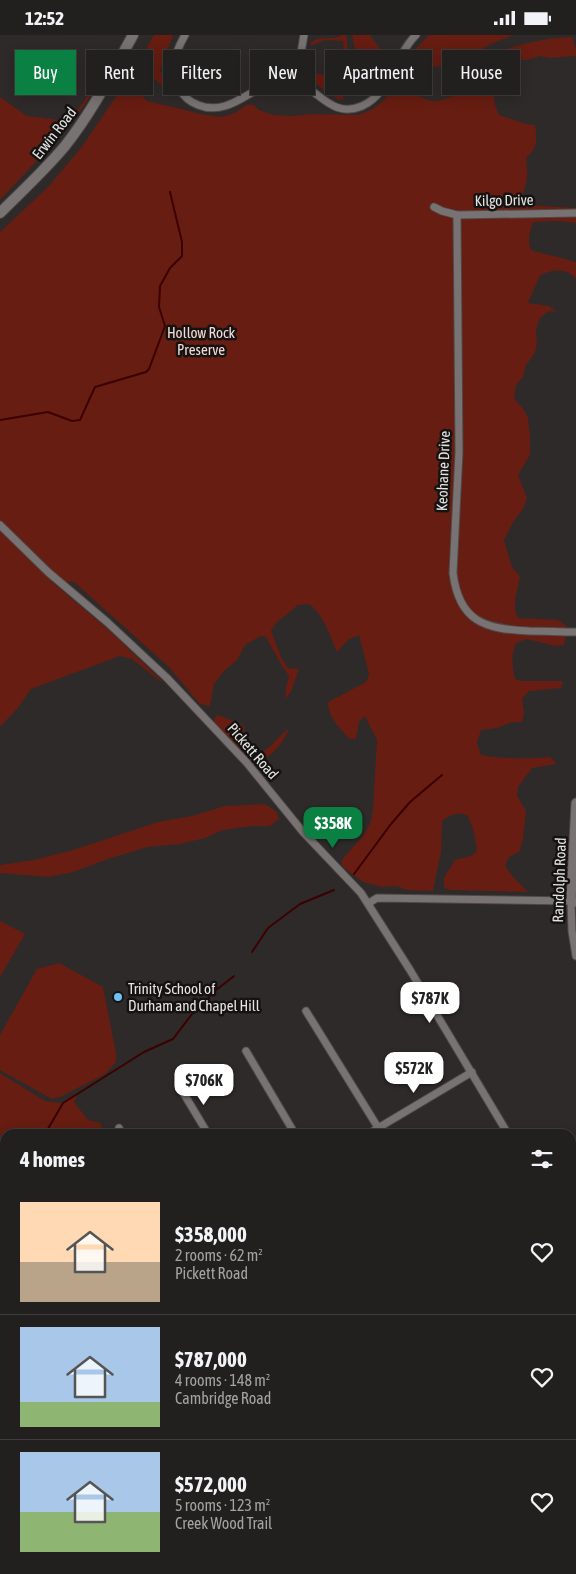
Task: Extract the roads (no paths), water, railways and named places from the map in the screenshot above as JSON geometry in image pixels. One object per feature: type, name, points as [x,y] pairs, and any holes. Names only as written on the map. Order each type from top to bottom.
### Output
[{"type":"main road","name":"Erwin Road","points":[[0,213],[33,181],[76,131],[98,98],[133,35]]},
{"type":"street","points":[[185,35],[174,57],[174,73],[183,95],[195,104],[208,108],[223,108],[250,94]]},
{"type":"street","points":[[301,50],[304,35]]},
{"type":"street","points":[[314,95],[336,107],[348,109],[359,107],[371,101],[380,93],[401,55],[416,35]]},
{"type":"street","name":"Kilgo Drive","points":[[434,207],[457,215],[576,213]]},
{"type":"street","name":"Keohane Drive","points":[[457,215],[459,452],[453,573],[455,589],[461,603],[471,617],[487,625],[503,630],[576,632]]},
{"type":"street","name":"Pickett Road","points":[[0,525],[48,572],[118,632],[167,678],[247,763],[303,832],[369,903],[505,1129]]},
{"type":"street","name":"Randolph Road","points":[[576,803],[572,931],[576,956]]},
{"type":"street","points":[[369,903],[377,898],[574,901]]},
{"type":"street","points":[[306,1011],[379,1129]]},
{"type":"street","points":[[246,1051],[292,1129]]},
{"type":"street","points":[[383,1129],[472,1072]]},
{"type":"street","points":[[181,1089],[205,1129]]},
{"type":"waterway","points":[[0,420],[48,412],[72,421],[80,420],[95,387],[146,372],[149,369],[165,326],[159,307],[160,286],[170,268],[182,256],[182,242],[170,192]]},
{"type":"waterway","points":[[354,874],[410,802],[442,775]]},
{"type":"waterway","points":[[252,952],[268,928],[300,904],[334,890]]},
{"type":"waterway","points":[[48,1129],[63,1103],[144,1052],[173,1039],[192,1014],[203,1007],[211,994],[234,976]]},
{"type":"place","name":"Trinity School of Durham and Chapel Hill","points":[[118,997]]},
{"type":"park label","name":"Hollow Rock Preserve","points":[[201,340]]}]
